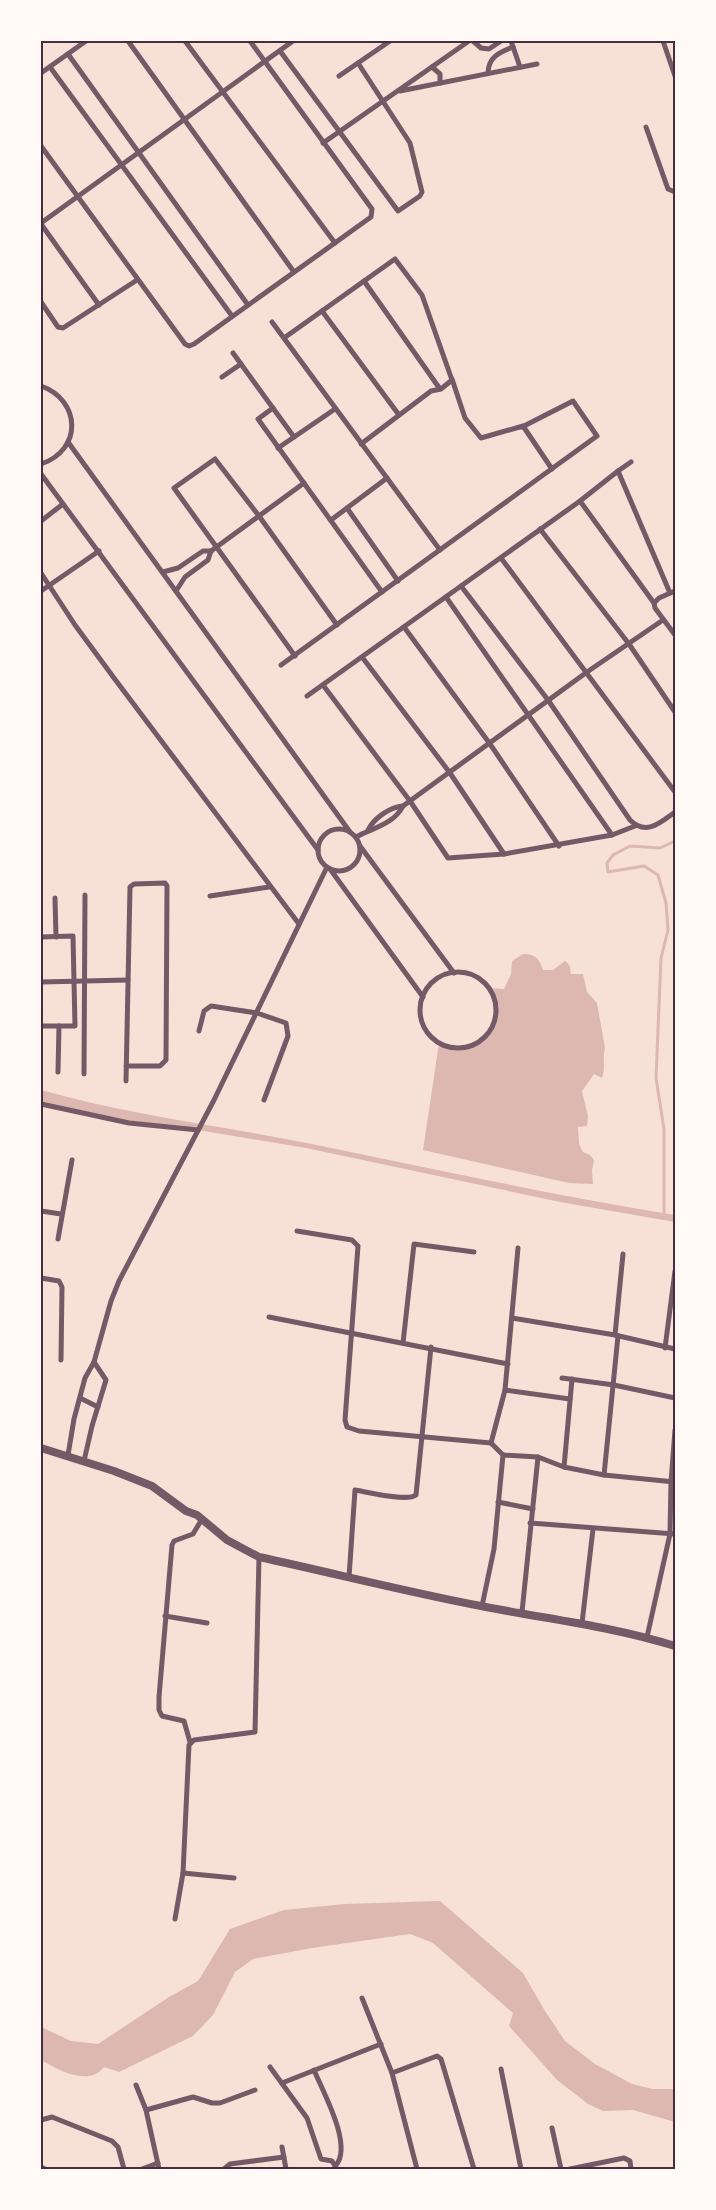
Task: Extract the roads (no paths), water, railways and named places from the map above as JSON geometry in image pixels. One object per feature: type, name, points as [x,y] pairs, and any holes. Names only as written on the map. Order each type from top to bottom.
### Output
[{"type":"street","points":[[41,73],[86,41]]},
{"type":"street","points":[[128,41],[294,272]]},
{"type":"street","points":[[185,41],[335,243]]},
{"type":"street","points":[[41,146],[185,344],[190,346],[194,344],[371,217],[372,209],[250,41]]},
{"type":"street","points":[[100,305],[41,223],[293,41]]},
{"type":"street","points":[[339,76],[390,41]]},
{"type":"street","points":[[323,143],[469,41]]},
{"type":"street","points":[[473,41],[481,48],[489,49],[501,41]]},
{"type":"street","points":[[662,41],[675,76]]},
{"type":"street","points":[[488,73],[488,65],[492,59],[512,44],[520,67]]},
{"type":"street","points":[[280,51],[398,211],[420,196],[421,186],[410,143],[358,63]]},
{"type":"street","points":[[68,54],[248,305]]},
{"type":"street","points":[[397,91],[537,64]]},
{"type":"street","points":[[50,67],[232,316]]},
{"type":"street","points":[[432,67],[438,71],[440,83]]},
{"type":"street","points":[[646,127],[668,189],[675,192]]},
{"type":"street","points":[[282,665],[597,436],[574,401],[522,427],[481,438],[466,418],[422,295],[395,259],[284,338]]},
{"type":"street","points":[[41,302],[61,328],[73,323],[137,280]]},
{"type":"street","points":[[364,281],[440,389]]},
{"type":"street","points":[[322,310],[399,415]]},
{"type":"street","points":[[272,322],[440,550]]},
{"type":"street","points":[[233,353],[294,437]]},
{"type":"street","points":[[222,377],[241,364]]},
{"type":"street","points":[[361,444],[430,391],[440,389],[452,379]]},
{"type":"street","points":[[41,386],[61,397],[70,411],[72,426],[68,442],[56,457],[41,464]]},
{"type":"street","points":[[273,408],[258,419],[382,592]]},
{"type":"street","points":[[278,448],[334,408]]},
{"type":"street","points":[[522,427],[552,468]]},
{"type":"street","points":[[68,442],[454,973]]},
{"type":"street","points":[[295,656],[218,546],[172,490],[216,459],[260,516],[337,625]]},
{"type":"street","points":[[307,696],[580,501],[631,462]]},
{"type":"street","points":[[618,472],[672,592],[659,598],[654,603]]},
{"type":"street","points":[[41,474],[318,850],[322,861],[423,997]]},
{"type":"street","points":[[331,520],[387,478]]},
{"type":"street","points":[[176,591],[185,577],[208,560],[212,551],[304,483]]},
{"type":"street","points":[[580,501],[654,603],[655,608],[675,636]]},
{"type":"street","points":[[41,521],[63,504]]},
{"type":"street","points":[[346,508],[398,581]]},
{"type":"street","points":[[540,529],[629,644],[675,712]]},
{"type":"street","points":[[41,591],[99,551]]},
{"type":"street","points":[[162,572],[178,568],[203,551],[212,551]]},
{"type":"street","points":[[501,558],[675,792]]},
{"type":"street","points":[[178,568],[185,577]]},
{"type":"street","points":[[41,573],[114,678],[299,924]]},
{"type":"street","points":[[461,586],[548,700],[635,826],[642,829],[650,828],[675,812]]},
{"type":"street","points":[[446,597],[612,835]]},
{"type":"street","points":[[356,838],[368,830],[376,830],[400,813],[403,806],[548,700],[664,620]]},
{"type":"street","points":[[669,628],[675,623]]},
{"type":"street","points":[[404,627],[490,744],[559,846]]},
{"type":"street","points":[[362,657],[450,773],[504,854]]},
{"type":"street","points":[[323,685],[410,801],[448,858],[504,854],[559,846],[612,835],[635,826]]},
{"type":"street","points":[[318,850],[321,839],[330,831],[342,829],[350,832]]},
{"type":"street","points":[[329,868],[340,871],[350,868],[357,861],[360,846]]},
{"type":"street","points":[[68,1456],[85,1378],[94,1362],[111,1301],[119,1281],[198,1130],[299,924],[329,868]]},
{"type":"street","points":[[126,1066],[160,1066],[166,1060],[167,886],[165,883],[134,884],[130,887],[126,1066],[126,1081]]},
{"type":"street","points":[[210,896],[269,886]]},
{"type":"street","points":[[84,1074],[85,895]]},
{"type":"street","points":[[55,898],[56,937]]},
{"type":"street","points":[[41,937],[74,936],[75,981],[75,1026],[41,1026]]},
{"type":"street","points":[[454,973],[470,974],[477,978],[492,995],[496,1012],[491,1029],[480,1042],[464,1048],[446,1046],[433,1039],[422,1020],[421,1005],[423,997],[434,981],[454,973]]},
{"type":"street","points":[[41,982],[128,980]]},
{"type":"street","points":[[199,1031],[204,1011],[208,1007],[257,1013],[285,1022],[289,1032],[264,1100]]},
{"type":"street","points":[[58,1072],[59,1026]]},
{"type":"street","points":[[41,1104],[129,1123],[198,1130]]},
{"type":"street","points":[[58,1239],[72,1160]]},
{"type":"street","points":[[41,1210],[61,1214]]},
{"type":"street","points":[[297,1231],[352,1240],[356,1243],[358,1251],[345,1420],[347,1427],[352,1430],[491,1443],[503,1455],[538,1457],[564,1467],[604,1475],[673,1482]]},
{"type":"street","points":[[403,1342],[414,1244],[474,1252]]},
{"type":"street","points":[[491,1443],[505,1390],[518,1248]]},
{"type":"street","points":[[604,1475],[614,1385],[622,1254]]},
{"type":"street","points":[[665,1348],[675,1271]]},
{"type":"street","points":[[41,1278],[59,1281],[62,1287],[61,1360]]},
{"type":"street","points":[[269,1317],[508,1364]]},
{"type":"street","points":[[512,1318],[616,1335],[675,1350]]},
{"type":"street","points":[[349,1577],[355,1490],[402,1497],[414,1496],[431,1348]]},
{"type":"street","points":[[84,1461],[106,1380],[94,1362]]},
{"type":"street","points":[[562,1378],[614,1385],[675,1398]]},
{"type":"street","points":[[564,1467],[572,1379]]},
{"type":"street","points":[[505,1390],[570,1399]]},
{"type":"street","points":[[80,1398],[98,1407]]},
{"type":"street","points":[[647,1637],[672,1534],[675,1430]]},
{"type":"street","points":[[41,1448],[114,1470],[152,1486],[202,1519],[227,1540],[259,1557],[482,1606],[647,1637],[675,1646]]},
{"type":"street","points":[[482,1606],[494,1549],[503,1455]]},
{"type":"street","points":[[522,1612],[538,1457]]},
{"type":"street","points":[[498,1502],[533,1509]]},
{"type":"street","points":[[175,1919],[183,1873],[190,1742],[184,1721],[164,1717],[159,1710],[165,1616],[172,1543],[193,1534],[202,1519]]},
{"type":"street","points":[[530,1523],[672,1534]]},
{"type":"street","points":[[582,1624],[592,1529]]},
{"type":"street","points":[[190,1742],[255,1732],[259,1557]]},
{"type":"street","points":[[165,1616],[207,1623]]},
{"type":"street","points":[[183,1873],[234,1878]]},
{"type":"street","points":[[362,1998],[392,2072],[417,2169]]},
{"type":"street","points":[[282,2083],[381,2044]]},
{"type":"street","points":[[392,2072],[437,2056],[441,2059],[474,2169]]},
{"type":"street","points":[[270,2067],[309,2122],[321,2159],[332,2160],[336,2167]]},
{"type":"street","points":[[501,2069],[521,2169]]},
{"type":"street","points":[[314,2070],[339,2133],[341,2154],[336,2167]]},
{"type":"street","points":[[136,2085],[146,2110],[158,2166],[142,2169]]},
{"type":"street","points":[[146,2110],[193,2096],[212,2103],[220,2103],[255,2090]]},
{"type":"street","points":[[41,2120],[52,2117],[112,2141],[118,2148],[124,2169]]},
{"type":"street","points":[[552,2128],[561,2169]]},
{"type":"street","points":[[282,2147],[286,2169]]},
{"type":"street","points":[[224,2169],[230,2164],[284,2157]]},
{"type":"street","points":[[570,2169],[593,2166],[624,2158],[630,2161],[631,2169]]},
{"type":"waterway","points":[[664,1216],[664,1129],[656,1078],[661,958],[668,930],[666,903],[658,875],[644,866],[608,872],[607,863],[613,855],[630,846],[660,848],[675,841]]}]
